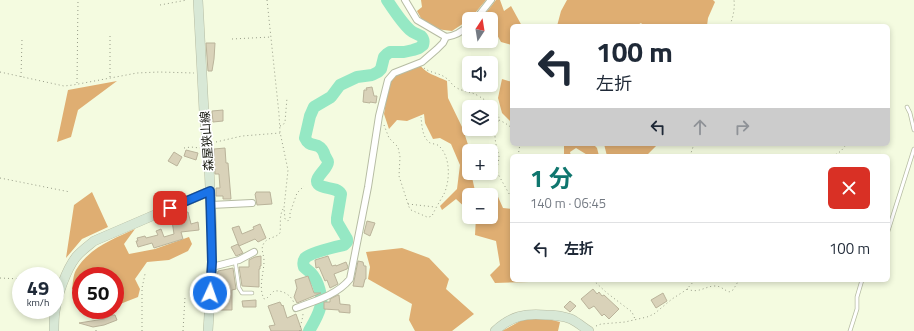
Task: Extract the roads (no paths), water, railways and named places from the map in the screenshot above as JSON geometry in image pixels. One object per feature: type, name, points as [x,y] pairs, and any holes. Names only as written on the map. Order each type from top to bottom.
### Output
[{"type":"main road","name":"森屋狭山線","points":[[198,0],[211,205],[212,267],[208,331]]},
{"type":"main road","points":[[54,331],[56,301],[70,266],[77,256],[94,241],[210,191]]},
{"type":"main road","points":[[495,331],[507,321],[514,318],[535,314],[570,319],[592,329]]},
{"type":"street","points":[[405,0],[417,20],[446,37],[462,30]]},
{"type":"street","points":[[482,12],[492,0]]},
{"type":"street","points":[[298,307],[339,290],[350,279],[368,187],[379,116],[388,80],[394,74],[421,63],[443,43],[446,37]]},
{"type":"street","points":[[211,205],[252,203]]},
{"type":"street","points":[[212,267],[254,252]]},
{"type":"lane","points":[[907,107],[914,130]]},
{"type":"lane","points":[[890,225],[914,149]]},
{"type":"lane","points":[[235,260],[239,288],[242,293],[252,293]]},
{"type":"lane","points":[[850,331],[857,309],[857,297],[861,282]]},
{"type":"waterway","points":[[309,331],[318,314],[321,304],[321,295],[314,276],[304,267],[304,260],[308,256],[344,245],[347,242],[347,239],[337,222],[341,194],[336,190],[323,187],[317,182],[317,179],[326,168],[328,162],[321,148],[309,143],[305,138],[310,116],[314,107],[331,97],[340,85],[357,77],[372,75],[378,72],[381,69],[384,57],[390,52],[404,52],[419,48],[423,45],[424,40],[422,37],[407,27],[387,0]]}]
